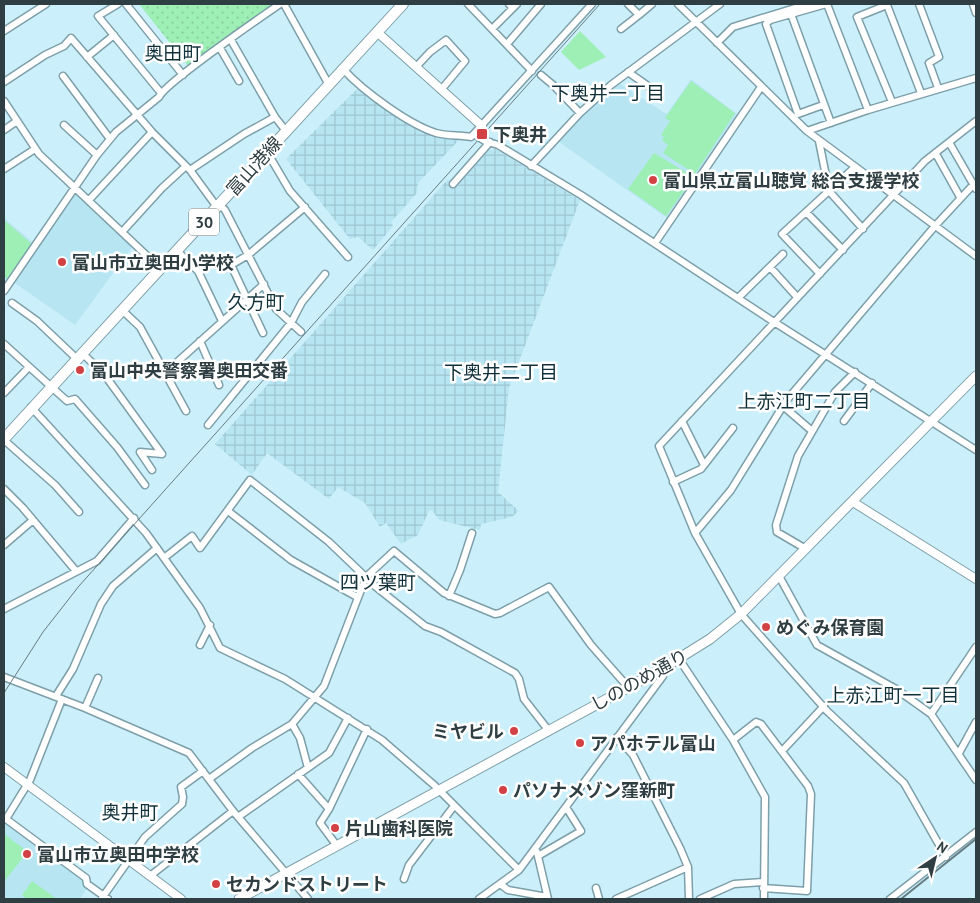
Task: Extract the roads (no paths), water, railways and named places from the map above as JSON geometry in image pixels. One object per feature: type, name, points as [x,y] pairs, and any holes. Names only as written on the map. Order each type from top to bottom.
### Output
[{"type":"main road","name":"富山港線","points":[[4,439],[403,4]]},
{"type":"main road","name":"しののめ通り","points":[[239,899],[662,669],[710,639],[741,614],[976,376]]},
{"type":"street","points":[[4,31],[46,4]]},
{"type":"street","points":[[118,4],[110,6],[98,16],[161,93]]},
{"type":"street","points":[[126,4],[183,75]]},
{"type":"street","points":[[4,291],[75,186],[110,139],[183,75],[280,4]]},
{"type":"street","points":[[284,4],[329,85]]},
{"type":"street","points":[[507,44],[541,4]]},
{"type":"street","points":[[343,68],[359,86],[425,128],[437,133],[471,137],[475,135],[592,4]]},
{"type":"street","points":[[628,4],[639,15]]},
{"type":"street","points":[[621,29],[652,4]]},
{"type":"street","points":[[678,4],[807,131],[976,256]]},
{"type":"street","points":[[531,166],[580,113],[628,72],[720,4]]},
{"type":"street","points":[[717,42],[732,27],[808,4]]},
{"type":"street","points":[[823,105],[798,114],[766,28],[770,20],[826,4],[868,110]]},
{"type":"street","points":[[919,4],[939,57],[929,63],[938,88]]},
{"type":"street","points":[[973,4],[976,13]]},
{"type":"street","points":[[472,5],[532,71]]},
{"type":"street","points":[[492,29],[513,5]]},
{"type":"street","points":[[892,102],[857,17],[887,6],[922,93]]},
{"type":"street","points":[[791,14],[831,123]]},
{"type":"street","points":[[377,32],[482,126]]},
{"type":"street","points":[[88,57],[114,35]]},
{"type":"street","points":[[4,82],[45,55],[64,46],[71,38],[152,132],[188,168],[218,205],[225,210],[276,309],[301,332]]},
{"type":"street","points":[[231,40],[286,131]]},
{"type":"street","points":[[416,67],[430,52],[446,40],[465,62],[441,90]]},
{"type":"street","points":[[220,48],[238,81]]},
{"type":"street","points":[[628,72],[658,93]]},
{"type":"street","points":[[541,75],[580,113]]},
{"type":"street","points":[[63,76],[110,139]]},
{"type":"street","points":[[807,131],[892,102],[976,78]]},
{"type":"street","points":[[655,243],[761,87]]},
{"type":"street","points":[[4,101],[35,149],[161,269]]},
{"type":"street","points":[[122,232],[162,188],[188,168],[276,117]]},
{"type":"street","points":[[4,130],[17,121]]},
{"type":"street","points":[[946,857],[904,783],[824,706],[741,614],[695,533],[659,446],[925,161],[950,144],[976,122]]},
{"type":"street","points":[[64,125],[97,155]]},
{"type":"street","points":[[89,200],[152,132]]},
{"type":"street","points":[[475,135],[498,145],[655,243],[774,322],[976,450]]},
{"type":"street","points":[[819,140],[829,191],[863,229]]},
{"type":"street","points":[[453,184],[490,142]]},
{"type":"street","points":[[695,533],[730,490],[783,406],[934,226],[960,197],[975,187],[950,144]]},
{"type":"street","points":[[4,169],[35,149]]},
{"type":"street","points":[[267,152],[290,191],[348,257]]},
{"type":"street","points":[[936,154],[960,197]]},
{"type":"street","points":[[820,274],[782,234],[855,167]]},
{"type":"street","points":[[263,332],[231,265],[248,255],[305,207]]},
{"type":"street","points":[[806,212],[843,250]]},
{"type":"street","points":[[177,251],[198,272],[222,321]]},
{"type":"street","points":[[738,298],[783,254]]},
{"type":"street","points":[[770,267],[797,297]]},
{"type":"street","points":[[208,425],[291,322],[302,302],[325,274]]},
{"type":"street","points":[[165,373],[264,284]]},
{"type":"street","points":[[12,303],[104,374],[162,454],[140,452],[152,470]]},
{"type":"street","points":[[122,310],[140,327],[186,411]]},
{"type":"street","points":[[200,342],[219,385]]},
{"type":"street","points":[[4,344],[67,401],[75,399],[117,447],[145,485]]},
{"type":"street","points":[[4,391],[29,367]]},
{"type":"street","points":[[806,549],[778,532],[776,525],[798,456],[835,392],[855,372]]},
{"type":"street","points":[[844,421],[872,383]]},
{"type":"street","points":[[783,406],[812,431]]},
{"type":"street","points":[[32,407],[134,518],[210,625],[220,648],[285,679],[382,740],[439,790],[519,870]]},
{"type":"street","points":[[682,421],[704,465]]},
{"type":"street","points":[[673,482],[701,469],[733,428]]},
{"type":"street","points":[[4,439],[55,485],[79,512]]},
{"type":"street","points":[[164,558],[192,536],[200,548],[250,480],[328,542],[424,626],[441,632],[515,673],[519,679],[524,699],[549,731]]},
{"type":"street","points":[[4,489],[76,571]]},
{"type":"street","points":[[853,502],[976,579]]},
{"type":"street","points":[[228,511],[269,545],[357,597]]},
{"type":"street","points":[[4,609],[96,561],[134,518]]},
{"type":"street","points":[[4,545],[33,520]]},
{"type":"street","points":[[449,596],[472,533]]},
{"type":"street","points":[[157,548],[113,586],[101,604],[59,698],[27,784],[6,819],[86,878],[87,884],[104,898],[145,837],[182,804],[184,797],[181,787],[203,771]]},
{"type":"street","points":[[209,779],[252,748],[292,724],[314,699],[324,686],[366,577],[394,551],[416,572],[449,596],[495,614],[549,587],[591,645],[628,687]]},
{"type":"street","points":[[779,576],[817,645],[896,689],[931,714],[976,780]]},
{"type":"street","points":[[200,645],[210,625]]},
{"type":"street","points":[[931,714],[976,647]]},
{"type":"street","points":[[679,659],[734,740],[765,797],[764,899]]},
{"type":"street","points":[[479,899],[519,870],[536,849],[663,676],[662,669]]},
{"type":"street","points":[[4,677],[85,708],[189,753],[233,811],[308,899]]},
{"type":"street","points":[[85,708],[98,678]]},
{"type":"street","points":[[782,751],[824,706]]},
{"type":"street","points":[[238,817],[329,753],[348,718]]},
{"type":"street","points":[[700,899],[734,884],[763,885],[807,891],[810,794],[808,786],[759,723],[756,722],[734,740]]},
{"type":"street","points":[[959,753],[976,722]]},
{"type":"street","points":[[292,724],[300,738],[308,768]]},
{"type":"street","points":[[337,846],[320,824],[367,729]]},
{"type":"street","points":[[618,737],[633,755],[688,867],[688,899]]},
{"type":"street","points":[[4,767],[182,899]]},
{"type":"street","points":[[298,774],[329,809]]},
{"type":"street","points":[[404,879],[409,865],[454,806]]},
{"type":"street","points":[[538,856],[581,831],[566,807]]},
{"type":"street","points":[[150,876],[233,811]]},
{"type":"street","points":[[890,899],[976,832]]},
{"type":"street","points":[[500,884],[508,890],[548,898],[536,849]]},
{"type":"street","points":[[616,899],[688,867]]},
{"type":"street","points":[[596,888],[599,899]]},
{"type":"tram line","points":[[4,693],[43,632],[79,586],[600,4]]},
{"type":"railway","points":[[901,899],[976,839]]},
{"type":"place","name":"下奥井","points":[[482,134]]},
{"type":"place","name":"富山県立富山聴覚 総合支援学校","points":[[653,180]]},
{"type":"place","name":"富山市立奥田小学校","points":[[62,262]]},
{"type":"place","name":"富山中央警察署奥田交番","points":[[80,370]]},
{"type":"place","name":"めぐみ保育園","points":[[766,627]]},
{"type":"place","name":"ミヤビル","points":[[514,731]]},
{"type":"place","name":"アパホテル富山","points":[[580,743]]},
{"type":"place","name":"パソナメゾン窪新町","points":[[503,790]]},
{"type":"place","name":"片山歯科医院","points":[[335,828]]},
{"type":"place","name":"富山市立奥田中学校","points":[[27,854]]},
{"type":"place","name":"セカンドストリート","points":[[216,884]]},
{"type":"district","name":"奥田町","points":[[173,53]]},
{"type":"district","name":"下奥井一丁目","points":[[608,93]]},
{"type":"district","name":"久方町","points":[[256,302]]},
{"type":"district","name":"下奥井二丁目","points":[[501,372]]},
{"type":"district","name":"上赤江町二丁目","points":[[804,401]]},
{"type":"district","name":"四ツ葉町","points":[[378,582]]},
{"type":"district","name":"上赤江町一丁目","points":[[893,695]]},
{"type":"district","name":"奥井町","points":[[130,812]]}]
